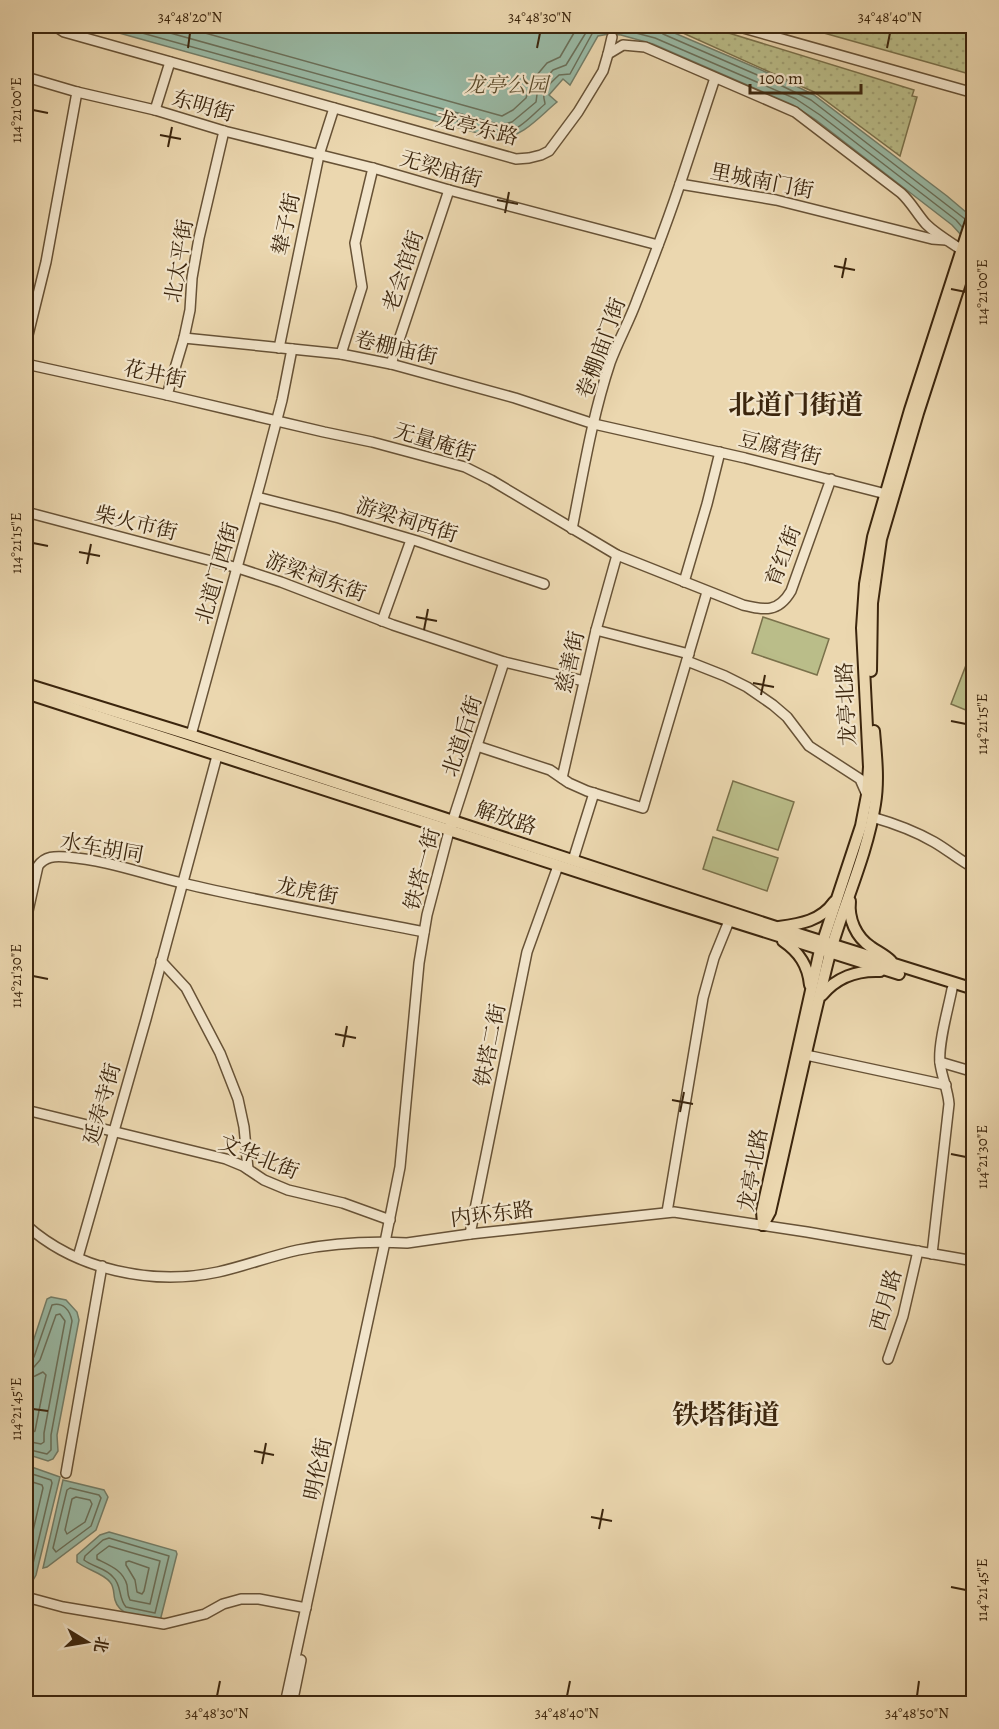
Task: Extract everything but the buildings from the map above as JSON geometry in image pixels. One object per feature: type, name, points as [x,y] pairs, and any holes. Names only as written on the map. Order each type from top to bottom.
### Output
[{"type":"main road","name":"龙亭北路","points":[[763,1225],[762,1211],[827,947],[872,817],[875,801],[877,767],[871,687],[870,629],[878,554],[967,245],[974,212]]},
{"type":"main road","name":"龙亭北路","points":[[847,888],[867,795],[870,767],[862,628],[870,553],[886,494],[967,245]]},
{"type":"main road","name":"解放路","points":[[26,684],[191,735],[558,866],[729,921],[774,931]]},
{"type":"main road","name":"解放路","points":[[26,693],[217,756],[452,828],[573,860],[774,931],[894,968],[974,996]]},
{"type":"main road","points":[[774,931],[816,918],[847,888]]},
{"type":"main road","points":[[774,931],[795,950],[802,960],[815,997],[851,974],[894,968],[886,955],[863,941],[856,931],[849,911],[847,888]]},
{"type":"main road","name":"解放路","points":[[894,968],[974,989]]},
{"type":"main road","name":"龙亭北路","points":[[763,1225],[770,1212],[806,1055],[815,997]]},
{"type":"street","name":"龙亭东路","points":[[55,26],[64,32],[516,159],[542,155],[549,151],[578,112],[603,71],[612,37]]},
{"type":"street","points":[[736,26],[974,93]]},
{"type":"street","points":[[608,54],[623,45],[645,47],[795,112],[901,193],[910,201],[930,229],[947,240],[967,245]]},
{"type":"street","points":[[155,110],[170,62]]},
{"type":"street","name":"东明街","points":[[26,77],[319,155]]},
{"type":"street","name":"里城南门街","points":[[715,78],[680,184],[777,200],[932,239],[947,240]]},
{"type":"street","points":[[26,343],[46,262],[77,92]]},
{"type":"street","name":"辇子街","points":[[279,348],[319,155],[334,108]]},
{"type":"street","name":"北太平街","points":[[167,395],[184,338],[199,238],[224,131]]},
{"type":"street","name":"无梁庙街","points":[[319,155],[658,245]]},
{"type":"street","points":[[341,354],[362,287],[355,243],[373,168]]},
{"type":"street","name":"卷棚庙门街","points":[[572,529],[594,424],[610,364],[636,303],[680,184]]},
{"type":"street","name":"老会馆街","points":[[391,364],[449,190]]},
{"type":"street","name":"卷棚庙街","points":[[184,338],[341,354],[391,364],[505,395],[594,424]]},
{"type":"street","name":"北道门西街","points":[[191,735],[257,496],[292,349]]},
{"type":"street","name":"花井街","points":[[26,364],[276,420]]},
{"type":"street","name":"无量庵街","points":[[276,420],[372,442],[465,467],[572,529]]},
{"type":"street","name":"豆腐营街","points":[[594,424],[720,452],[886,494]]},
{"type":"street","points":[[684,582],[720,452]]},
{"type":"street","name":"育红街","points":[[572,529],[617,555],[707,592],[743,605],[762,609],[775,607],[785,602],[791,591],[831,479]]},
{"type":"street","name":"游梁祠西街","points":[[257,496],[411,540],[544,584]]},
{"type":"street","name":"柴火市街","points":[[26,512],[238,568]]},
{"type":"street","name":"游梁祠东街","points":[[382,621],[411,540]]},
{"type":"street","name":"慈善街","points":[[562,778],[596,630],[617,555]]},
{"type":"street","name":"游梁祠东街","points":[[238,568],[382,621],[504,662],[584,681]]},
{"type":"street","points":[[477,746],[550,770],[569,783],[594,793],[643,808],[707,592]]},
{"type":"street","points":[[596,630],[688,657],[747,687],[787,717],[809,746],[860,779],[867,795]]},
{"type":"street","name":"北道后街","points":[[452,828],[504,662]]},
{"type":"street","name":"延寿寺街","points":[[78,1257],[217,756]]},
{"type":"street","points":[[573,860],[594,793]]},
{"type":"street","points":[[872,817],[892,823],[934,842],[974,868]]},
{"type":"street","name":"铁塔一街","points":[[388,1242],[400,1167],[419,963],[437,872],[452,828]]},
{"type":"street","name":"铁塔一街","points":[[388,1242],[405,1168],[428,933],[452,828]]},
{"type":"street","name":"水车胡同","points":[[26,920],[38,866],[48,857],[66,857],[96,862],[183,883]]},
{"type":"street","name":"铁塔二街","points":[[470,1234],[527,952],[558,866]]},
{"type":"street","name":"龙虎街","points":[[183,883],[424,932]]},
{"type":"street","points":[[667,1212],[703,998],[714,958],[729,921]]},
{"type":"street","points":[[161,961],[186,988],[220,1053],[238,1099],[244,1127],[248,1169]]},
{"type":"street","points":[[932,1254],[949,1104],[940,1062],[952,989]]},
{"type":"street","points":[[806,1055],[946,1085]]},
{"type":"street","points":[[940,1062],[974,1072]]},
{"type":"street","name":"文华北街","points":[[26,1110],[237,1162],[264,1180],[288,1190],[343,1203],[390,1220]]},
{"type":"street","name":"内环东路","points":[[26,1224],[34,1233],[78,1257],[133,1275],[202,1275],[296,1251],[352,1243],[407,1243],[667,1212],[763,1225],[974,1261]]},
{"type":"street","name":"明伦街","points":[[285,1704],[388,1242]]},
{"type":"street","name":"明伦街","points":[[292,1704],[388,1242]]},
{"type":"street","name":"西月路","points":[[888,1359],[903,1316],[918,1251]]},
{"type":"street","points":[[66,1473],[102,1266]]},
{"type":"street","points":[[26,1597],[63,1607],[164,1624],[205,1614],[223,1604],[241,1599],[259,1599],[306,1608]]},
{"type":"green space","points":[[660,26],[706,26],[914,90],[912,96],[917,97],[900,156],[814,92],[683,33]]},
{"type":"green space","points":[[799,26],[973,26],[973,75]]},
{"type":"green space","points":[[763,617],[829,639],[817,675],[752,653]]},
{"type":"green space","points":[[968,660],[973,662],[973,713],[951,704]]},
{"type":"green space","points":[[733,781],[794,802],[778,850],[717,830]]},
{"type":"green space","points":[[713,837],[778,858],[767,891],[703,869]]},
{"type":"water","name":"龙亭公园","points":[[94,26],[658,26],[814,95],[973,218],[973,248],[952,225],[816,120],[793,105],[653,44],[621,35],[598,36],[570,85],[563,79],[549,95],[557,102],[523,131],[499,139]]},
{"type":"water","points":[[51,1297],[66,1300],[77,1312],[79,1320],[57,1435],[58,1451],[53,1459],[48,1461],[26,1454],[26,1363],[47,1299]]},
{"type":"water","points":[[26,1465],[60,1477],[36,1575],[32,1582],[26,1585]]},
{"type":"water","points":[[63,1480],[104,1490],[108,1497],[96,1530],[43,1568]]},
{"type":"water","points":[[109,1532],[176,1551],[160,1621],[127,1614],[118,1606],[110,1582],[77,1562],[77,1555],[100,1535]]},
{"type":"district","name":"北道门街道","points":[[796,405]]},
{"type":"district","name":"铁塔街道","points":[[726,1415]]}]
